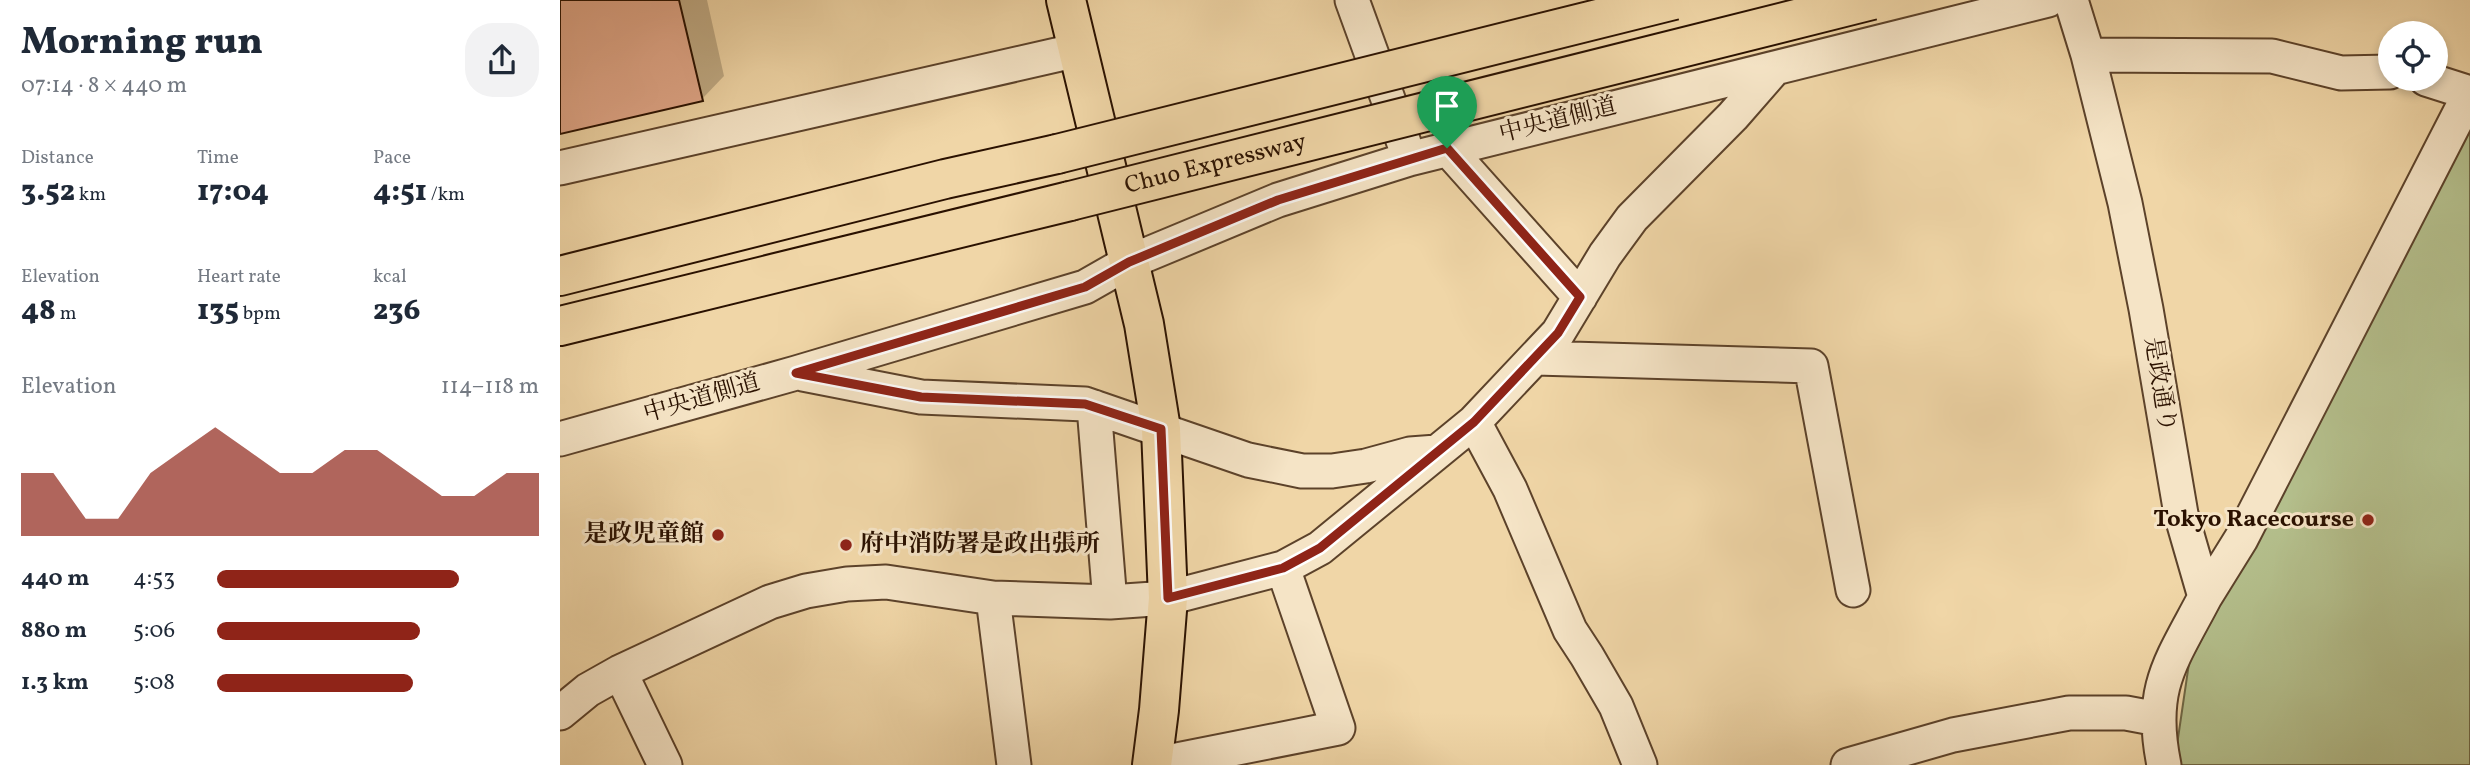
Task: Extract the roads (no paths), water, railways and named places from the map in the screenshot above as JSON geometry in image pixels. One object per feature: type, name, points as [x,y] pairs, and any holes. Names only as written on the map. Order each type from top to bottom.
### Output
[{"type":"main road","points":[[1066,0],[1144,324],[1161,429],[1168,598],[1152,765]]},
{"type":"main road","name":"Chuo Expressway","points":[[560,276],[1674,0]]},
{"type":"main road","name":"Chuo Expressway","points":[[560,326],[1872,0]]},
{"type":"main road","points":[[560,259],[945,179]]},
{"type":"main road","points":[[560,350],[977,223]]},
{"type":"street","points":[[1352,0],[1409,159]]},
{"type":"street","name":"中央道側道","points":[[560,439],[796,373],[1085,287],[1129,262],[1278,200],[1409,159],[2048,0]]},
{"type":"street","name":"是政通り","points":[[2071,0],[2088,55],[2125,203],[2181,514],[2205,597]]},
{"type":"street","points":[[560,168],[1078,50]]},
{"type":"street","points":[[2088,55],[2272,56],[2341,73],[2378,72]]},
{"type":"street","points":[[560,713],[588,690],[620,672],[770,602],[806,591],[848,584],[886,582],[993,598],[1110,602],[1168,598],[1283,568],[1320,548],[1474,422],[1558,333],[1605,255],[1632,218],[1774,69]]},
{"type":"street","points":[[2164,765],[2158,719],[2164,679],[2172,656],[2241,539],[2470,93],[2448,86]]},
{"type":"street","points":[[1447,148],[1580,297]]},
{"type":"street","points":[[1536,358],[1811,366],[1853,590]]},
{"type":"street","points":[[796,373],[921,397],[1085,404],[1248,460],[1302,471],[1355,467],[1410,454],[1437,452]]},
{"type":"street","points":[[1094,407],[1110,602]]},
{"type":"street","points":[[1474,422],[1510,489],[1570,631],[1616,706],[1640,765]]},
{"type":"street","points":[[1152,765],[1338,728],[1283,568]]},
{"type":"street","points":[[993,598],[1014,765]]},
{"type":"street","points":[[620,672],[665,765]]},
{"type":"street","points":[[1847,765],[1953,735],[2069,713],[2126,713],[2158,719]]},
{"type":"place","name":"Tokyo Racecourse","points":[[2368,520]]},
{"type":"place","name":"是政児童館","points":[[718,535]]},
{"type":"place","name":"府中消防署是政出張所","points":[[846,545]]}]
